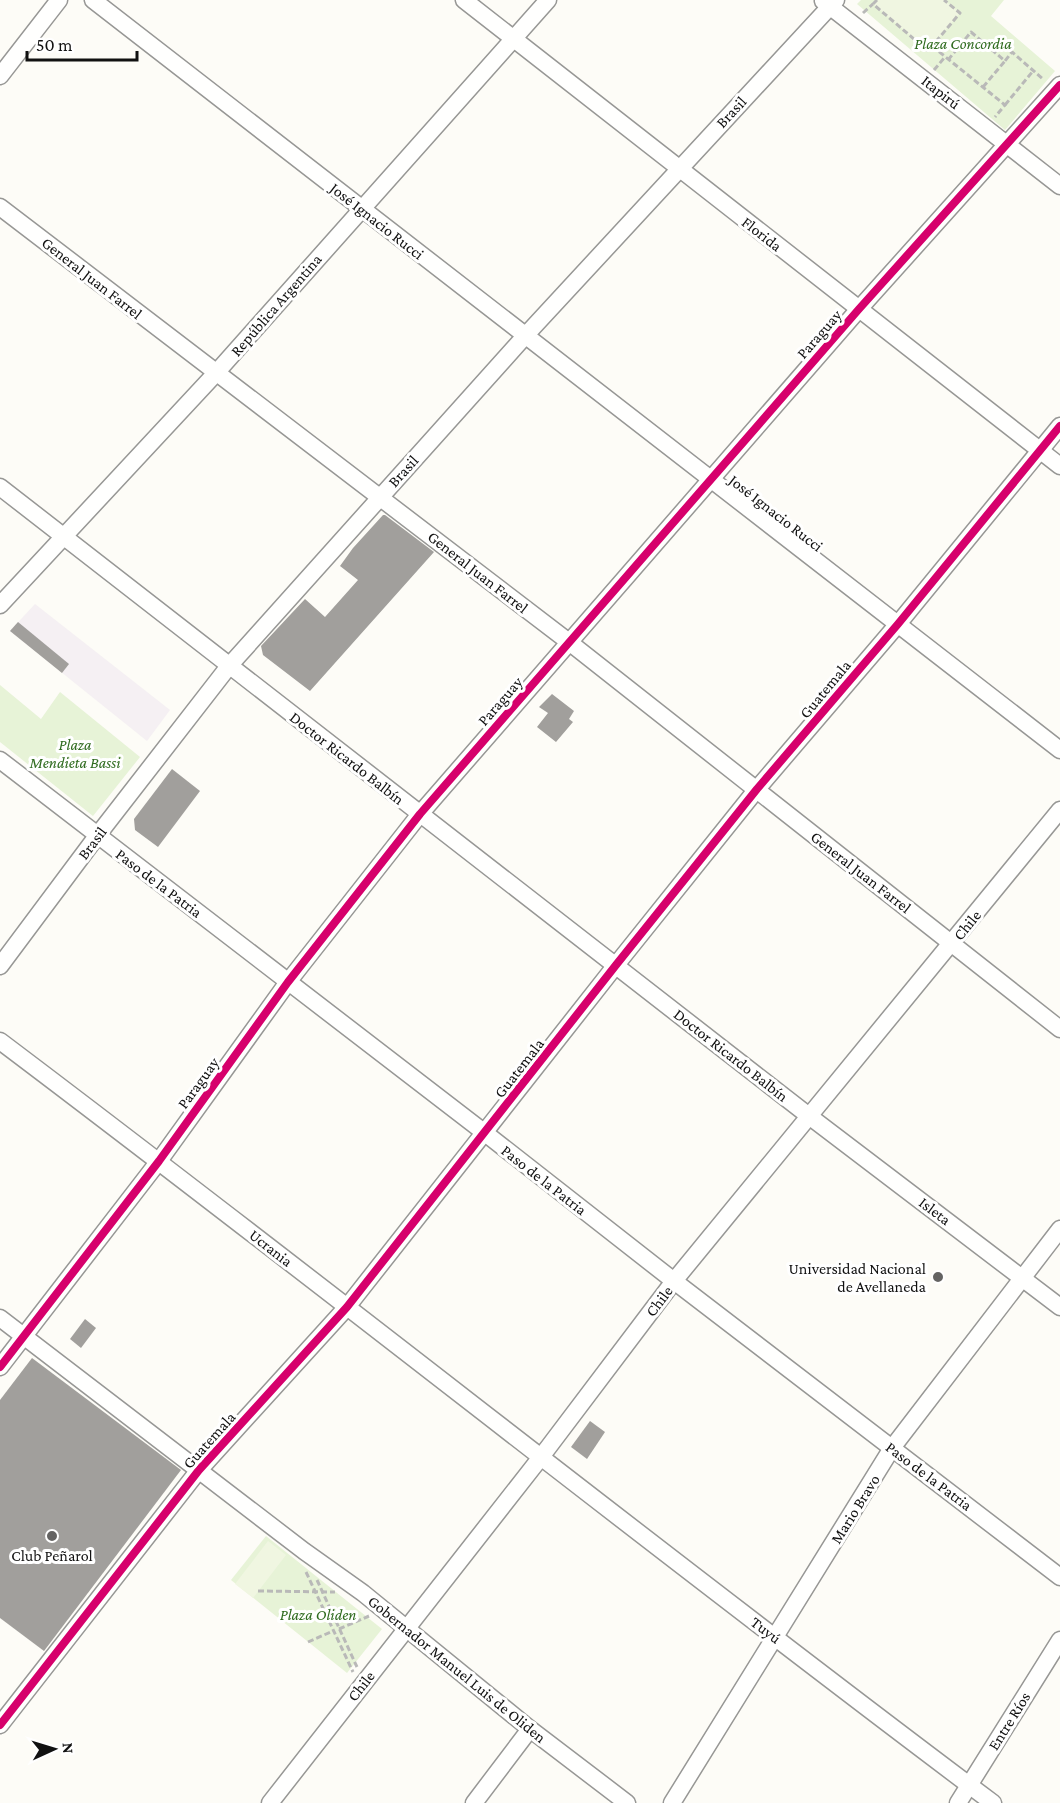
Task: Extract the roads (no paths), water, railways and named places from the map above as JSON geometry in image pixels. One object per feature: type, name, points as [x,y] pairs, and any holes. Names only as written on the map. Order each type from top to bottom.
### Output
[{"type":"street","points":[[0,76],[59,0]]},
{"type":"street","name":"José Ignacio Rucci","points":[[93,0],[1060,750]]},
{"type":"street","name":"Florida","points":[[464,0],[1060,466]]},
{"type":"street","name":"República Argentina","points":[[0,605],[216,373],[548,0]]},
{"type":"street","name":"Itapirú","points":[[829,2],[1060,186]]},
{"type":"street","name":"Brasil","points":[[0,966],[97,836],[230,666],[380,496],[829,2]]},
{"type":"street","name":"Paraguay","points":[[0,1367],[159,1161],[288,982],[420,814],[859,309],[1058,87]]},
{"type":"street","name":"General Juan Farrel","points":[[0,207],[569,642],[1060,1029]]},
{"type":"street","name":"Guatemala","points":[[0,1725],[199,1470],[348,1308],[616,965],[757,789],[898,624],[1060,426]]},
{"type":"street","name":"Doctor Ricardo Balbín","points":[[0,487],[809,1116]]},
{"type":"street","name":"Paso de la Patria","points":[[0,760],[1060,1577]]},
{"type":"street","name":"Chile","points":[[270,1803],[541,1457],[674,1281],[1060,810]]},
{"type":"street","name":"Ucrania","points":[[0,1041],[541,1457]]},
{"type":"street","name":"Isleta","points":[[809,1116],[1060,1307]]},
{"type":"street","name":"Mario Bravo","points":[[672,1803],[892,1448],[1060,1229]]},
{"type":"street","name":"Gobernador Manuel Luis de Oliden","points":[[0,1318],[304,1551],[363,1593],[530,1729],[627,1803]]},
{"type":"street","name":"Tuyú","points":[[541,1457],[993,1803]]},
{"type":"street","name":"Entre Ríos","points":[[958,1803],[1060,1640]]},
{"type":"street","points":[[474,1803],[530,1729]]},
{"type":"place","name":"Universidad Nacional de Avellaneda","points":[[938,1277]]},
{"type":"place","name":"Club Peñarol","points":[[52,1536]]},
{"type":"park label","name":"Plaza Concordia","points":[[963,43]]},
{"type":"park label","name":"Plaza Mendieta Bassi","points":[[75,753]]},
{"type":"park label","name":"Plaza Oliden","points":[[318,1614]]}]
